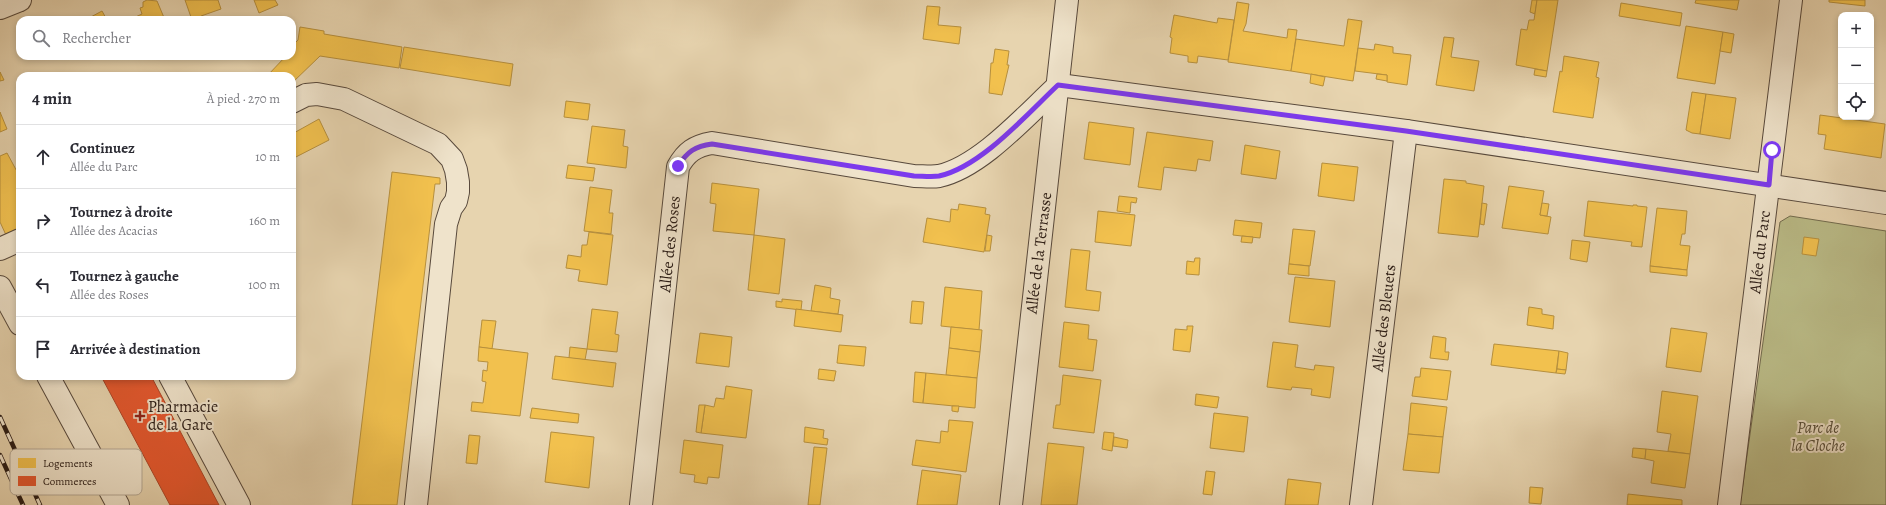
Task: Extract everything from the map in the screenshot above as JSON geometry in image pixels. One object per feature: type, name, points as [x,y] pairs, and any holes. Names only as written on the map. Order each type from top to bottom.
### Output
[{"type":"street","points":[[0,8],[20,0]]},
{"type":"street","name":"Allée de la Terrasse","points":[[1011,505],[1067,0]]},
{"type":"street","name":"Allée du Parc","points":[[1729,505],[1791,0]]},
{"type":"street","points":[[1058,85],[1406,131],[1886,203]]},
{"type":"street","name":"Allée des Roses","points":[[641,505],[678,166],[684,155],[701,145],[712,144],[914,176],[939,176],[961,168],[983,155],[1058,85]]},
{"type":"street","points":[[296,100],[306,95],[318,94],[344,98],[438,144],[452,160],[456,170],[458,192],[446,224],[416,505]]},
{"type":"street","name":"Allée des Bleuets","points":[[1361,505],[1406,131]]},
{"type":"street","points":[[0,250],[16,242]]},
{"type":"street","points":[[0,287],[16,317]]},
{"type":"street","points":[[50,380],[88,449]]},
{"type":"street","points":[[172,380],[239,505]]},
{"type":"street","points":[[113,495],[118,505]]},
{"type":"green space","name":"Parc de la Cloche","points":[[1790,216],[1886,231],[1886,505],[1740,505],[1780,222]]},
{"type":"building: Logements","points":[[147,0],[157,1],[163,16],[138,16],[142,14],[140,8],[143,7],[143,2]]},
{"type":"building: Logements","points":[[185,0],[218,0],[221,9],[201,16],[191,16]]},
{"type":"building: Logements","points":[[254,0],[275,0],[278,5],[259,13]]},
{"type":"building: Logements","points":[[1532,0],[1537,0],[1535,14],[1530,12]]},
{"type":"building: Logements","points":[[1537,0],[1558,0],[1547,71],[1516,65],[1521,29],[1527,30],[1529,20],[1534,20]]},
{"type":"building: Logements","points":[[1696,0],[1739,0],[1737,10],[1695,3]]},
{"type":"building: Logements","points":[[1829,0],[1865,0],[1865,6],[1829,2]]},
{"type":"building: Logements","points":[[1237,2],[1249,4],[1246,24],[1243,31],[1287,38],[1288,29],[1297,30],[1291,71],[1228,62]]},
{"type":"building: Logements","points":[[1621,3],[1682,13],[1680,26],[1619,16]]},
{"type":"building: Logements","points":[[927,6],[940,7],[938,25],[961,27],[959,44],[923,39]]},
{"type":"building: Logements","points":[[102,11],[105,16],[93,16]]},
{"type":"building: Logements","points":[[1174,15],[1217,23],[1218,18],[1234,20],[1228,60],[1198,56],[1197,63],[1188,62],[1188,56],[1170,53],[1172,38],[1170,37]]},
{"type":"building: Logements","points":[[1348,19],[1362,21],[1353,81],[1291,71],[1296,39],[1344,46]]},
{"type":"building: Logements","points":[[1686,26],[1723,32],[1715,84],[1677,78]]},
{"type":"building: Logements","points":[[300,27],[324,31],[324,34],[402,47],[399,68],[320,56],[296,79],[296,72],[271,72],[282,60],[296,60],[296,42],[298,40]]},
{"type":"building: Logements","points":[[1723,32],[1734,34],[1731,53],[1720,51]]},
{"type":"building: Logements","points":[[1444,37],[1454,38],[1451,57],[1479,61],[1474,91],[1436,85]]},
{"type":"building: Logements","points":[[1375,44],[1393,47],[1393,53],[1411,55],[1407,85],[1387,82],[1387,75],[1355,71],[1358,48],[1374,50]]},
{"type":"building: Logements","points":[[404,47],[513,64],[510,86],[400,68]]},
{"type":"building: Logements","points":[[995,49],[1009,51],[1007,65],[1009,65],[1002,95],[989,93],[991,63],[993,63]]},
{"type":"building: Logements","points":[[1564,56],[1599,62],[1596,77],[1599,78],[1593,118],[1553,112]]},
{"type":"building: Logements","points":[[1535,69],[1547,71],[1546,77],[1534,75]]},
{"type":"building: Logements","points":[[0,72],[4,80],[0,81]]},
{"type":"building: Logements","points":[[1311,74],[1325,77],[1323,86],[1310,83]]},
{"type":"building: Logements","points":[[1377,74],[1387,75],[1387,81],[1376,79]]},
{"type":"building: Logements","points":[[1692,92],[1706,94],[1700,134],[1692,133],[1686,130]]},
{"type":"building: Logements","points":[[1706,94],[1736,98],[1730,139],[1700,134]]},
{"type":"building: Logements","points":[[566,101],[590,104],[588,120],[564,117]]},
{"type":"building: Logements","points":[[0,112],[7,129],[0,132]]},
{"type":"building: Logements","points":[[1820,115],[1838,117],[1838,120],[1856,120],[1885,124],[1881,158],[1824,149],[1826,135],[1818,134]]},
{"type":"building: Logements","points":[[319,119],[329,140],[296,157],[296,132]]},
{"type":"building: Logements","points":[[1089,122],[1134,128],[1130,165],[1084,159]]},
{"type":"building: Logements","points":[[592,126],[625,130],[623,146],[628,147],[626,168],[587,163]]},
{"type":"building: Logements","points":[[1147,132],[1213,141],[1210,161],[1198,159],[1196,171],[1164,167],[1161,190],[1138,187]]},
{"type":"building: Logements","points":[[1245,145],[1280,151],[1276,179],[1241,174]]},
{"type":"building: Logements","points":[[7,153],[16,170],[16,229],[6,235],[0,222],[0,156]]},
{"type":"building: Logements","points":[[1322,163],[1358,167],[1354,201],[1318,196]]},
{"type":"building: Logements","points":[[568,165],[595,168],[593,181],[566,178]]},
{"type":"building: Logements","points":[[392,172],[440,178],[440,184],[435,184],[397,505],[352,505]]},
{"type":"building: Logements","points":[[1444,179],[1466,181],[1466,183],[1484,186],[1478,237],[1438,233]]},
{"type":"building: Logements","points":[[712,183],[759,189],[754,235],[713,231],[716,204],[710,203]]},
{"type":"building: Logements","points":[[1509,186],[1544,191],[1540,215],[1551,217],[1548,234],[1502,228]]},
{"type":"building: Logements","points":[[590,187],[612,190],[609,213],[613,213],[611,234],[584,231]]},
{"type":"building: Logements","points":[[1119,196],[1137,198],[1136,203],[1131,202],[1130,213],[1117,211]]},
{"type":"building: Logements","points":[[1588,201],[1647,207],[1642,247],[1631,246],[1632,242],[1584,236]]},
{"type":"building: Logements","points":[[1482,203],[1487,204],[1484,225],[1480,224]]},
{"type":"building: Logements","points":[[1542,203],[1549,204],[1547,216],[1540,215]]},
{"type":"building: Logements","points":[[959,204],[986,208],[985,214],[990,215],[984,252],[923,242],[927,218],[950,222],[951,209],[958,210]]},
{"type":"building: Logements","points":[[1657,208],[1687,211],[1685,234],[1682,234],[1680,245],[1690,246],[1687,270],[1650,266]]},
{"type":"building: Logements","points":[[1098,211],[1135,215],[1131,246],[1095,242]]},
{"type":"building: Logements","points":[[1235,220],[1262,223],[1260,238],[1233,235]]},
{"type":"building: Logements","points":[[1293,229],[1315,231],[1310,266],[1289,264]]},
{"type":"building: Logements","points":[[589,232],[613,235],[607,285],[578,281],[580,270],[566,268],[568,255],[581,257],[582,245],[587,245]]},
{"type":"building: Logements","points":[[754,235],[785,239],[779,294],[748,290]]},
{"type":"building: Logements","points":[[987,235],[992,236],[990,251],[985,251]]},
{"type":"building: Logements","points":[[1242,236],[1253,237],[1252,243],[1241,242]]},
{"type":"building: Logements","points":[[1804,237],[1819,239],[1816,256],[1802,254]]},
{"type":"building: Logements","points":[[1572,240],[1590,242],[1587,262],[1570,259]]},
{"type":"building: Logements","points":[[1071,249],[1090,251],[1086,290],[1101,292],[1099,311],[1065,307]]},
{"type":"building: Logements","points":[[1195,258],[1200,258],[1199,275],[1186,274],[1187,261],[1194,262]]},
{"type":"building: Logements","points":[[1289,264],[1309,266],[1309,276],[1288,274]]},
{"type":"building: Logements","points":[[1650,266],[1687,270],[1687,276],[1650,272]]},
{"type":"building: Logements","points":[[1295,277],[1335,281],[1330,327],[1289,322]]},
{"type":"building: Logements","points":[[815,285],[831,288],[830,298],[840,300],[838,314],[811,311]]},
{"type":"building: Logements","points":[[945,287],[982,291],[979,330],[941,326]]},
{"type":"building: Logements","points":[[782,299],[802,301],[801,310],[776,307],[776,301],[782,302]]},
{"type":"building: Logements","points":[[912,301],[924,302],[922,324],[910,323]]},
{"type":"building: Logements","points":[[1529,307],[1542,309],[1542,314],[1554,316],[1553,329],[1527,325]]},
{"type":"building: Logements","points":[[592,309],[618,312],[615,334],[619,335],[617,352],[587,349]]},
{"type":"building: Logements","points":[[796,309],[843,315],[841,332],[794,326]]},
{"type":"building: Logements","points":[[482,320],[496,321],[492,349],[479,347]]},
{"type":"building: Logements","points":[[1064,322],[1089,325],[1088,339],[1097,340],[1093,371],[1059,367]]},
{"type":"building: Logements","points":[[1187,326],[1193,326],[1190,352],[1173,350],[1175,329],[1187,330]]},
{"type":"building: Logements","points":[[951,327],[982,330],[980,352],[949,348]]},
{"type":"building: Logements","points":[[1671,328],[1707,333],[1701,372],[1666,367]]},
{"type":"building: Logements","points":[[700,333],[732,337],[729,367],[696,363]]},
{"type":"building: Logements","points":[[1433,336],[1446,338],[1445,352],[1449,352],[1448,360],[1430,358]]},
{"type":"building: Logements","points":[[1273,342],[1298,345],[1295,367],[1314,370],[1315,365],[1334,367],[1330,398],[1311,395],[1312,389],[1292,387],[1291,390],[1267,387]]},
{"type":"building: Logements","points":[[1494,344],[1559,351],[1556,373],[1491,365]]},
{"type":"building: Logements","points":[[839,345],[866,347],[864,366],[837,363]]},
{"type":"building: Logements","points":[[479,347],[528,353],[520,416],[471,411],[472,402],[483,403],[486,382],[482,381],[483,370],[487,371],[488,362],[478,361]]},
{"type":"building: Logements","points":[[570,347],[587,349],[585,360],[569,358]]},
{"type":"building: Logements","points":[[949,348],[980,352],[977,378],[946,375]]},
{"type":"building: Logements","points":[[1559,351],[1568,353],[1566,370],[1557,369]]},
{"type":"building: Logements","points":[[555,356],[616,363],[613,387],[552,379]]},
{"type":"building: Logements","points":[[1421,368],[1451,371],[1447,400],[1412,396],[1415,377],[1420,377]]},
{"type":"building: Logements","points":[[819,369],[836,371],[834,381],[818,379]]},
{"type":"building: Logements","points":[[1557,369],[1566,370],[1565,374],[1556,373]]},
{"type":"building: Logements","points":[[915,372],[926,373],[923,403],[913,402]]},
{"type":"building: Logements","points":[[926,373],[977,378],[975,408],[923,403]]},
{"type":"building: Logements","points":[[1063,375],[1101,380],[1094,433],[1053,428],[1056,405],[1060,405]]},
{"type":"building: Logements","points":[[726,386],[752,390],[746,438],[701,433],[705,405],[714,407],[716,398],[724,399]]},
{"type":"building: Logements","points":[[1662,391],[1698,396],[1690,454],[1668,451],[1671,434],[1657,432]]},
{"type":"building: Logements","points":[[1196,394],[1219,397],[1217,408],[1195,405]]},
{"type":"building: Logements","points":[[1411,403],[1447,407],[1443,437],[1408,434]]},
{"type":"building: Logements","points":[[699,405],[705,405],[701,433],[696,432]]},
{"type":"building: Logements","points":[[952,406],[959,406],[958,412],[952,411]]},
{"type":"building: Logements","points":[[532,408],[579,414],[578,423],[530,418]]},
{"type":"building: Logements","points":[[1214,413],[1248,417],[1244,452],[1210,448]]},
{"type":"building: Logements","points":[[949,420],[973,422],[966,472],[912,465],[916,440],[940,443],[941,431],[948,432]]},
{"type":"building: Logements","points":[[805,427],[824,430],[823,438],[828,439],[827,445],[804,442]]},
{"type":"building: Logements","points":[[551,432],[594,437],[589,488],[545,482]]},
{"type":"building: Logements","points":[[1104,432],[1114,433],[1112,451],[1102,449]]},
{"type":"building: Logements","points":[[1408,434],[1443,437],[1439,473],[1403,470]]},
{"type":"building: Logements","points":[[469,435],[480,436],[477,464],[466,463]]},
{"type":"building: Logements","points":[[1114,437],[1128,440],[1127,448],[1113,446]]},
{"type":"building: Logements","points":[[684,440],[723,445],[719,478],[708,477],[707,484],[694,482],[695,475],[680,473]]},
{"type":"building: Logements","points":[[1048,443],[1084,447],[1077,505],[1041,505]]},
{"type":"building: Logements","points":[[814,447],[827,448],[820,505],[808,505]]},
{"type":"building: Logements","points":[[1633,448],[1646,449],[1645,459],[1632,457]]},
{"type":"building: Logements","points":[[1646,449],[1690,454],[1685,488],[1651,483],[1654,461],[1645,459]]},
{"type":"building: Logements","points":[[922,470],[961,475],[957,505],[917,505]]},
{"type":"building: Logements","points":[[1206,471],[1215,472],[1212,495],[1203,494]]},
{"type":"building: Logements","points":[[1288,479],[1321,483],[1318,505],[1285,505]]},
{"type":"building: Logements","points":[[1530,487],[1543,488],[1541,504],[1529,503]]},
{"type":"building: Logements","points":[[1628,494],[1682,500],[1682,505],[1627,505]]},
{"type":"building: Commerces","points":[[103,380],[153,380],[219,505],[170,505],[142,453],[142,449],[140,449]]},
{"type":"railway","points":[[0,417],[15,449]]},
{"type":"railway","points":[[0,455],[10,477]]},
{"type":"railway","points":[[18,495],[23,505]]},
{"type":"railway","points":[[35,495],[40,505]]},
{"type":"place","name":"Pharmacie de la Gare","points":[[140,416]]},
{"type":"route","points":[[678,166],[684,155],[691,150],[701,145],[712,144],[914,176],[939,176],[961,168],[983,155],[1058,85],[1406,131],[1769,185],[1772,150]]}]
